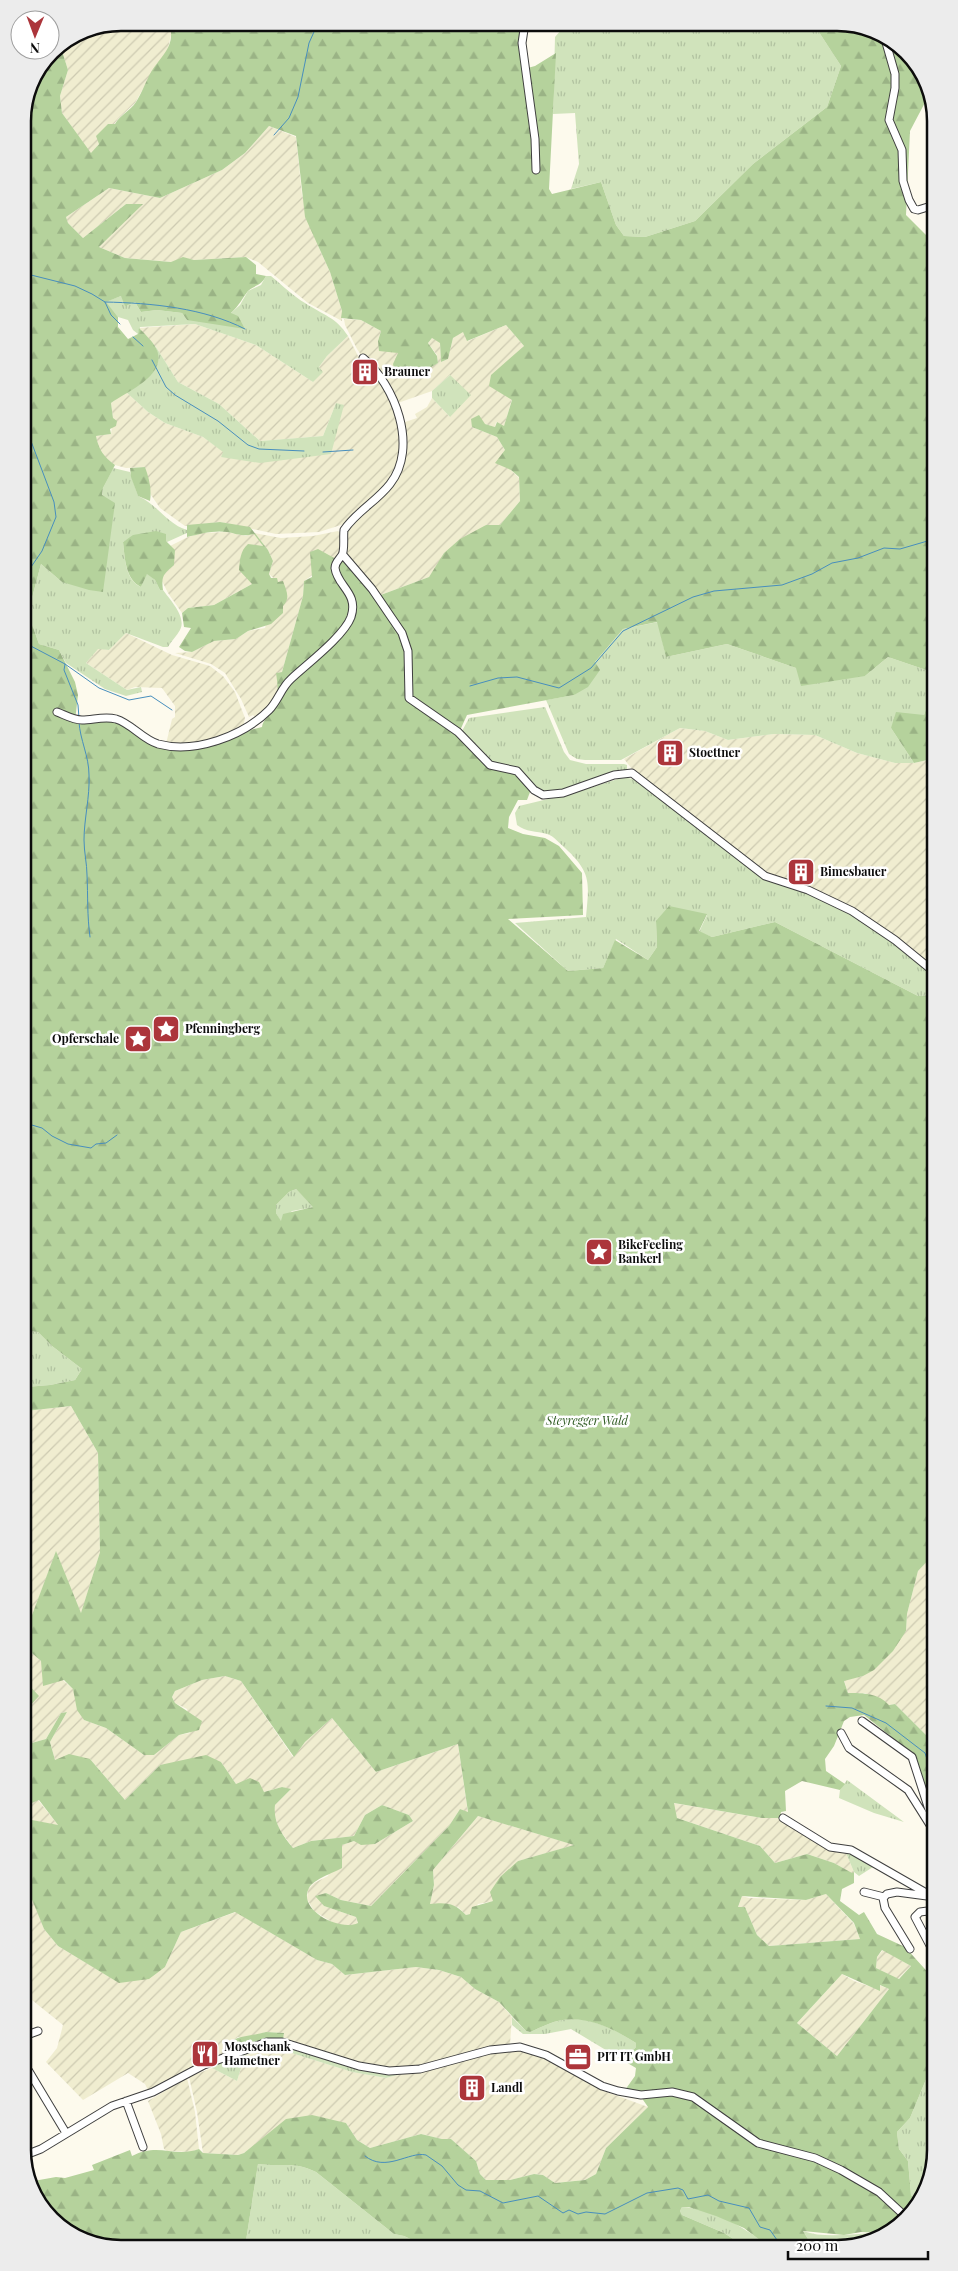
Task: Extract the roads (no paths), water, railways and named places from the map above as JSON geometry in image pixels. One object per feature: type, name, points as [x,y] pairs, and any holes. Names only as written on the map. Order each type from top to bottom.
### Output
[{"type":"street","points":[[524,31],[522,43],[535,139],[536,170]]},
{"type":"street","points":[[888,47],[895,74],[895,88],[889,120],[902,150],[902,181],[914,209],[927,207]]},
{"type":"street","points":[[57,712],[79,720],[104,717],[117,719],[152,741],[173,746],[200,745],[234,734],[255,723],[271,707],[289,681],[345,629],[351,617],[353,605],[351,597],[335,570],[336,562],[343,555],[344,530],[391,483],[399,469],[404,448],[402,430],[391,394],[375,369],[363,358]]},
{"type":"street","points":[[343,555],[372,589],[402,633],[408,651],[409,698],[463,736],[490,765],[517,771],[534,790],[549,796],[573,790],[614,775],[632,773],[765,876],[808,890],[852,911],[895,940],[927,966]]},
{"type":"street","points":[[862,1721],[912,1757],[927,1804]]},
{"type":"street","points":[[841,1733],[849,1748],[908,1790],[927,1820]]},
{"type":"street","points":[[783,1818],[830,1847],[850,1850],[927,1895]]},
{"type":"street","points":[[864,1892],[884,1897]]},
{"type":"street","points":[[910,1949],[883,1904],[884,1897],[887,1894],[897,1892],[927,1897]]},
{"type":"street","points":[[927,1911],[920,1912],[915,1917],[927,1940]]},
{"type":"street","points":[[31,2034],[38,2031]]},
{"type":"street","points":[[31,2153],[41,2149],[100,2112],[158,2090],[204,2065],[260,2044],[276,2041],[359,2066],[389,2071],[420,2069],[490,2050],[520,2047],[546,2055],[610,2089],[640,2095],[672,2092],[694,2097],[758,2143],[815,2158],[842,2170],[879,2192],[902,2213]]},
{"type":"street","points":[[31,2075],[66,2133]]},
{"type":"street","points":[[126,2101],[143,2147]]},
{"type":"waterway","points":[[274,135],[289,118],[298,97],[309,43],[314,31]]},
{"type":"waterway","points":[[31,275],[75,286],[92,294],[105,302],[111,315],[120,324]]},
{"type":"waterway","points":[[105,302],[159,305],[195,311],[245,329]]},
{"type":"waterway","points":[[133,337],[143,346]]},
{"type":"waterway","points":[[152,360],[166,387],[175,395],[218,421],[248,445],[259,449],[304,451]]},
{"type":"waterway","points":[[31,441],[54,502],[56,517],[42,551],[31,567]]},
{"type":"waterway","points":[[323,452],[353,450]]},
{"type":"waterway","points":[[470,686],[498,678],[517,677],[559,688],[591,668],[623,631],[693,597],[714,591],[782,585],[812,574],[832,563],[858,558],[884,548],[900,549],[927,541]]},
{"type":"waterway","points":[[31,646],[65,664],[64,670],[78,705],[79,718]]},
{"type":"waterway","points":[[65,664],[99,688],[129,700],[151,696],[172,710]]},
{"type":"waterway","points":[[79,722],[88,761],[89,775],[84,840],[90,937]]},
{"type":"waterway","points":[[31,1125],[42,1128],[52,1136],[68,1144],[91,1148],[96,1144],[106,1143],[117,1135]]},
{"type":"waterway","points":[[826,1706],[852,1708],[886,1723],[925,1753],[927,1759]]},
{"type":"waterway","points":[[365,2156],[373,2161],[389,2162],[412,2156],[426,2155],[442,2166],[458,2185],[466,2190],[480,2191],[503,2203],[538,2196],[563,2213],[569,2210],[578,2214],[586,2212],[605,2214],[647,2193],[678,2188],[683,2190],[688,2199],[708,2195],[719,2201],[749,2208],[760,2227],[770,2230],[777,2240]]},
{"type":"place","name":"Brauner","points":[[365,372]]},
{"type":"place","name":"Stoettner","points":[[670,753]]},
{"type":"place","name":"Bimesbauer","points":[[801,872]]},
{"type":"place","name":"Pfenningberg","points":[[166,1029]]},
{"type":"place","name":"Opferschale","points":[[138,1039]]},
{"type":"place","name":"BikeFeeling Bankerl","points":[[599,1252]]},
{"type":"place","name":"Mostschank Hametner","points":[[205,2054]]},
{"type":"place","name":"PIT IT GmbH","points":[[578,2057]]},
{"type":"place","name":"Landl","points":[[472,2088]]},
{"type":"park label","name":"Steyregger Wald","points":[[587,1421]]}]
